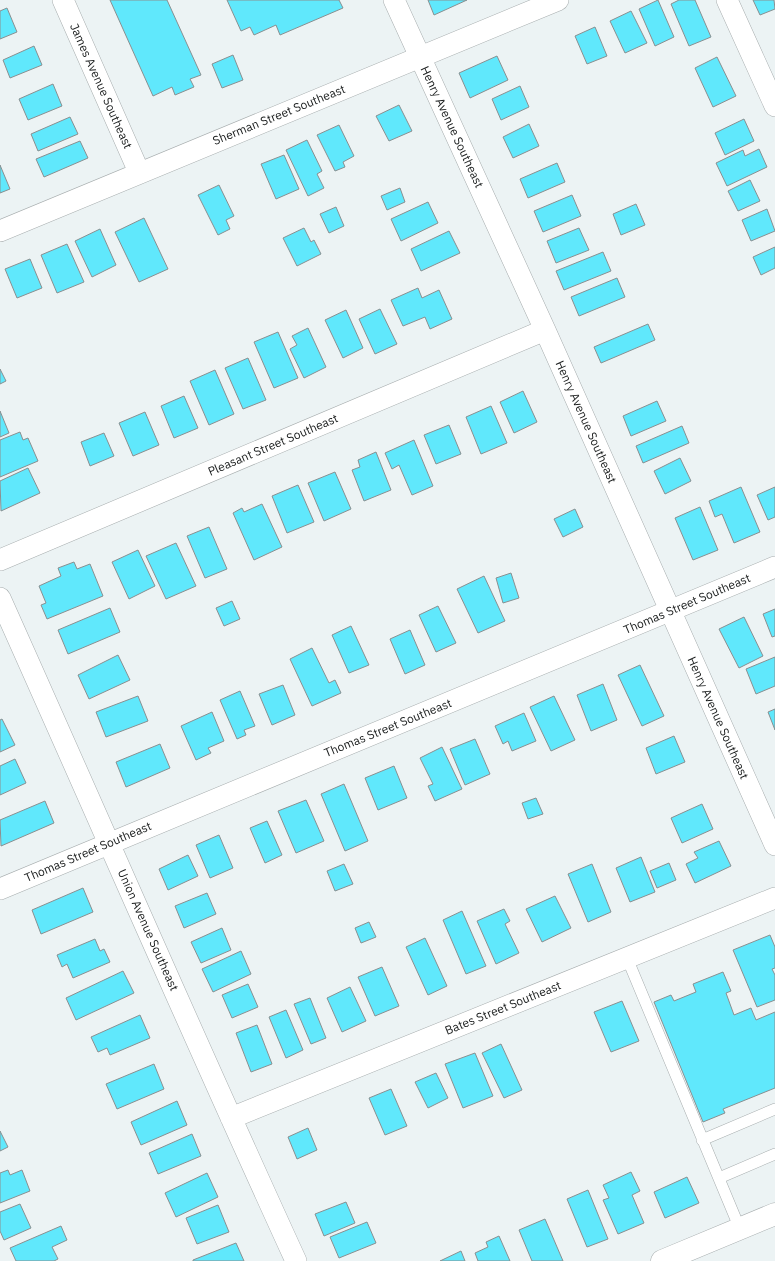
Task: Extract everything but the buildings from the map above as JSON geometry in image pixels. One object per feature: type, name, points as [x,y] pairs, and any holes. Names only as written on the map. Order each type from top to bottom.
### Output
[{"type":"main road","points":[[662,1261],[775,1214]]},
{"type":"street","name":"James Avenue Southeast","points":[[62,0],[139,172]]},
{"type":"street","name":"Henry Avenue Southeast","points":[[394,0],[545,330],[775,845]]},
{"type":"street","name":"Sherman Street Southeast","points":[[0,231],[139,172],[420,58],[558,0]]},
{"type":"street","points":[[727,0],[775,106]]},
{"type":"street","name":"Pleasant Street Southeast","points":[[0,560],[545,330]]},
{"type":"street","name":"Thomas Street Southeast","points":[[0,889],[775,567]]},
{"type":"street","name":"Union Avenue Southeast","points":[[0,598],[110,843],[230,1118],[296,1261]]},
{"type":"street","name":"Bates Street Southeast","points":[[230,1118],[775,898]]},
{"type":"lane","points":[[628,958],[740,1229]]},
{"type":"lane","points":[[702,1140],[775,1109]]},
{"type":"lane","points":[[718,1178],[775,1154]]}]
